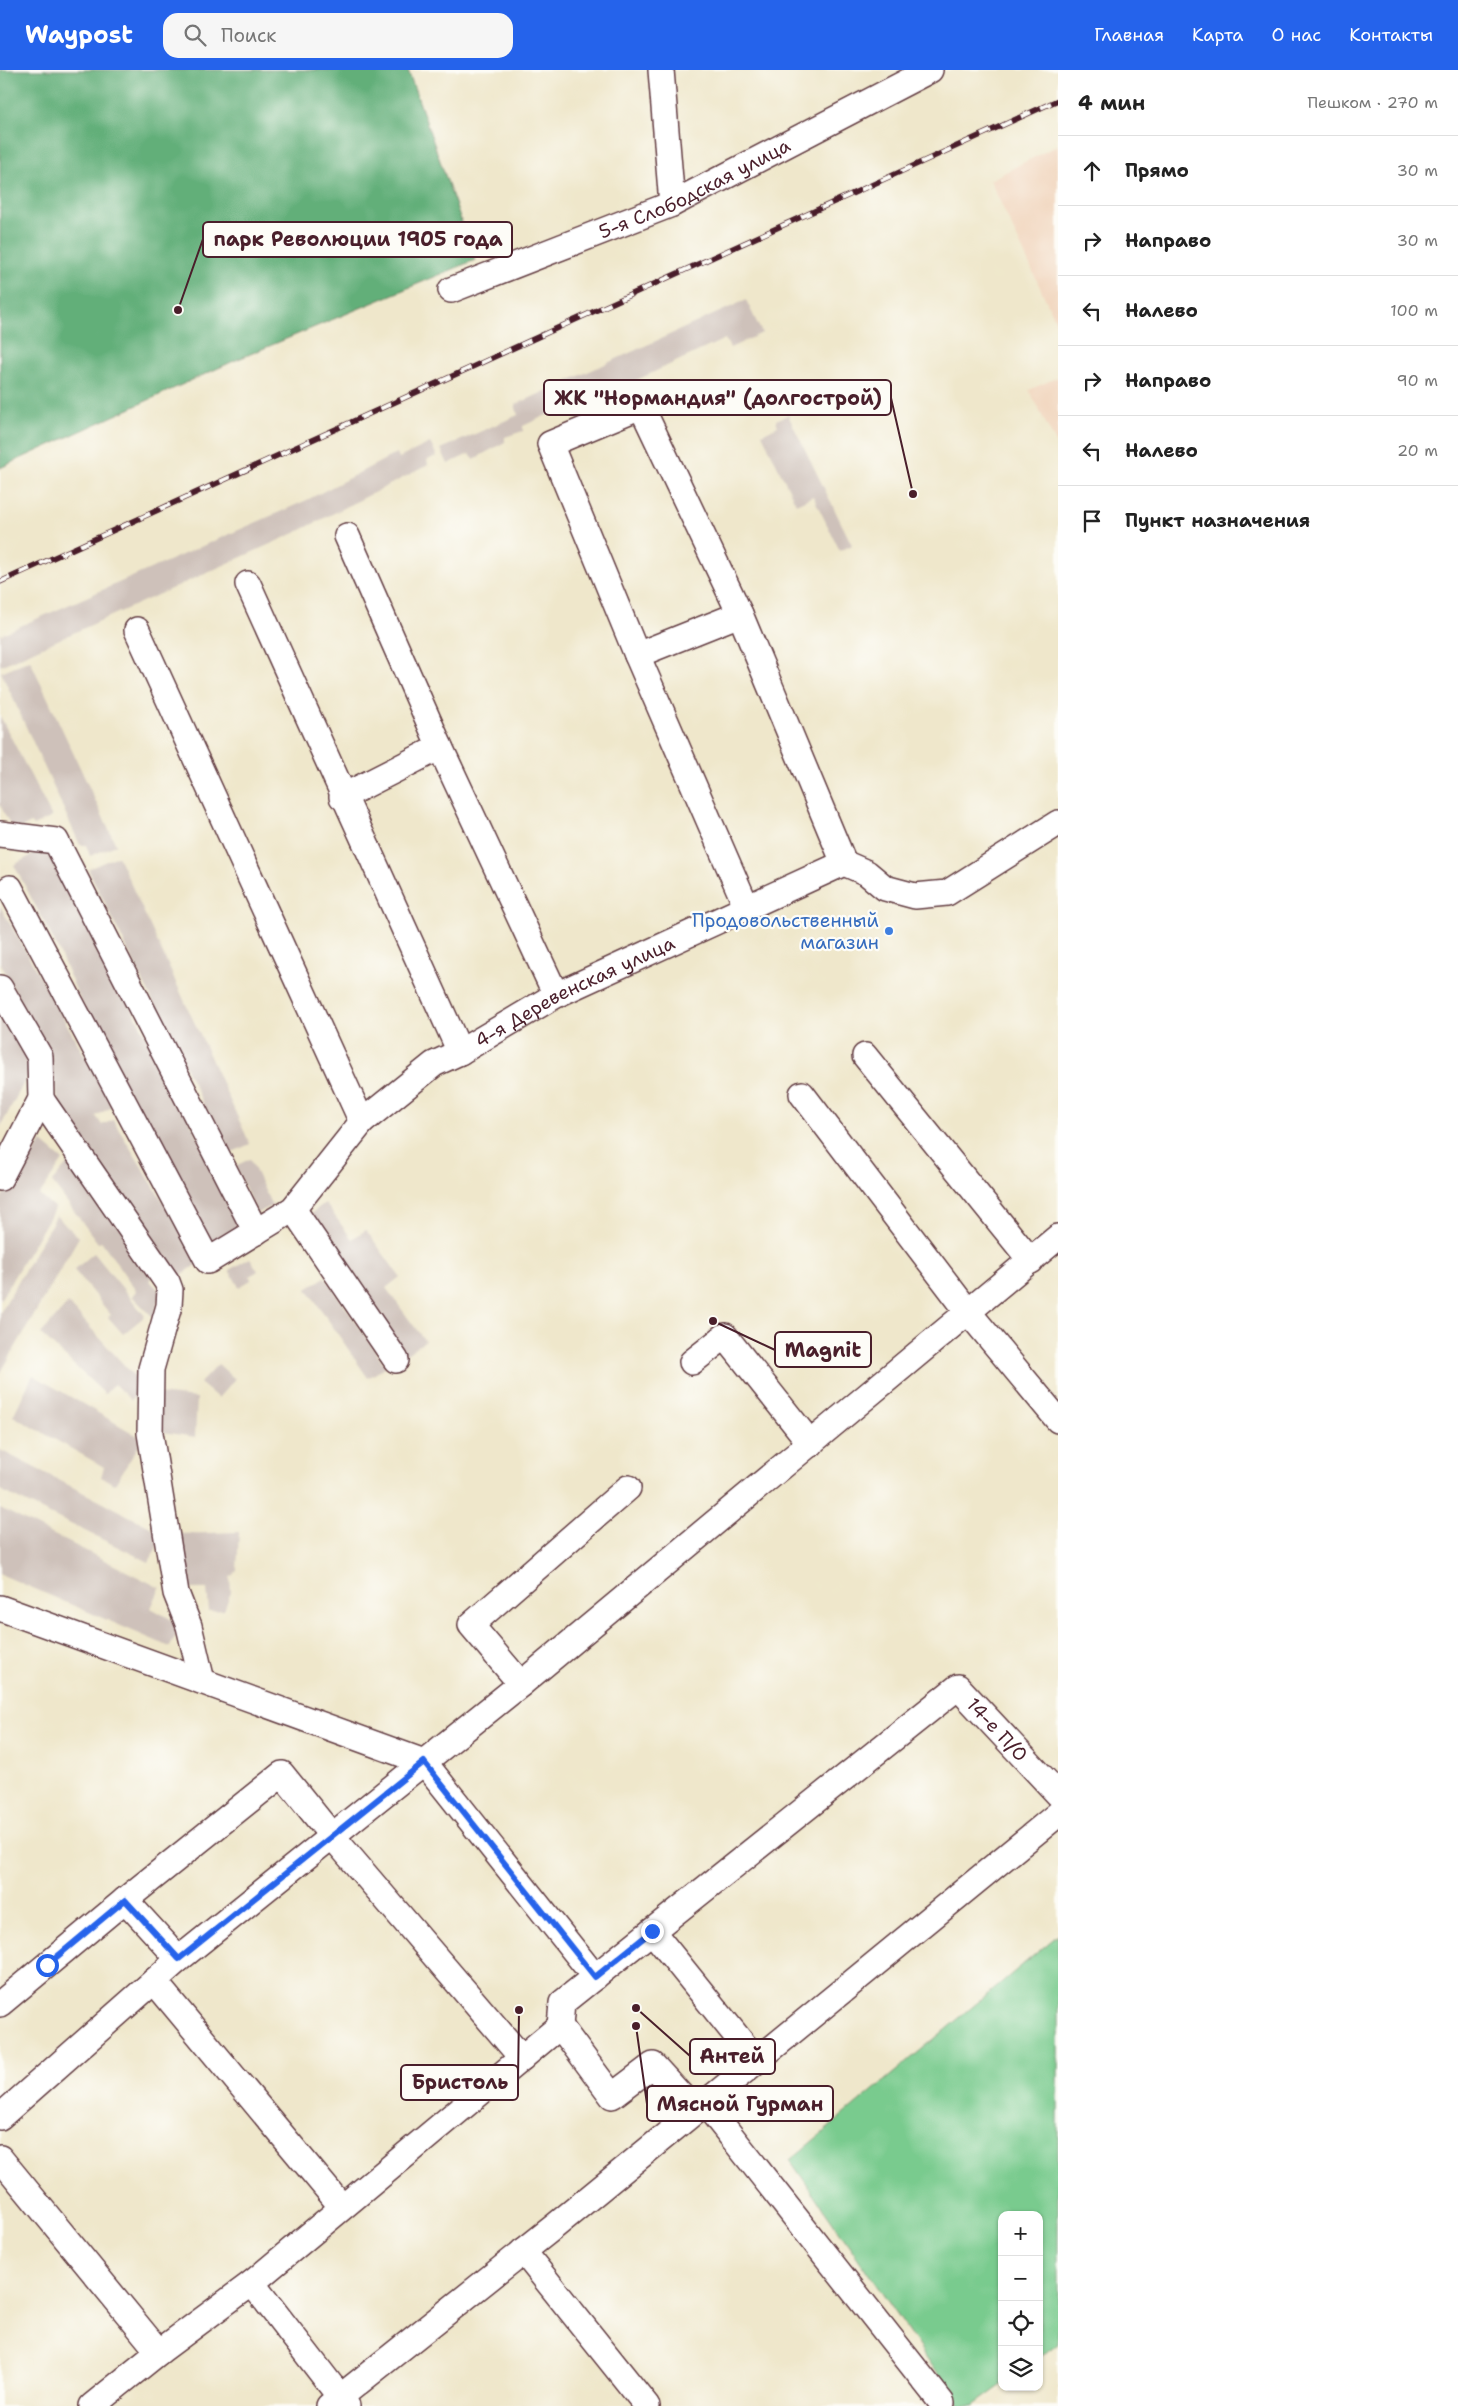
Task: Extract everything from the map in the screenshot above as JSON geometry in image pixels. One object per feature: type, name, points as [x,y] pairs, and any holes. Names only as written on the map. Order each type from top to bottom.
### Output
[{"type":"street","points":[[661,70],[672,204]]},
{"type":"street","name":"5-я Слободская улица","points":[[451,290],[672,204],[930,70]]},
{"type":"street","points":[[747,908],[637,655],[550,444],[641,406],[740,614],[844,863],[867,873],[885,888],[915,896],[947,893],[1058,823]]},
{"type":"street","points":[[347,536],[440,747],[556,995]]},
{"type":"street","points":[[248,584],[342,797],[460,1052]]},
{"type":"street","points":[[637,655],[740,614]]},
{"type":"street","points":[[137,630],[362,1122]]},
{"type":"street","points":[[342,797],[440,747]]},
{"type":"street","points":[[0,834],[56,841],[256,1232]]},
{"type":"street","name":"4-я Деревенская улица","points":[[10,888],[208,1261],[293,1209],[362,1122],[434,1064],[460,1052],[556,995],[844,863]]},
{"type":"street","points":[[0,988],[40,1057],[41,1099],[0,1178]]},
{"type":"street","points":[[865,1056],[1031,1261]]},
{"type":"street","points":[[802,1094],[969,1313],[1058,1420]]},
{"type":"street","points":[[41,1099],[167,1282],[170,1290],[169,1306],[151,1369],[150,1433],[176,1593],[189,1626],[202,1681]]},
{"type":"street","points":[[293,1209],[396,1360]]},
{"type":"street","points":[[0,2117],[179,1959],[521,1684],[1058,1237]]},
{"type":"street","points":[[692,1362],[725,1336],[811,1444]]},
{"type":"street","points":[[521,1684],[471,1625],[628,1488]]},
{"type":"street","points":[[0,1608],[424,1762],[595,1977]]},
{"type":"street","name":"14-е П/О","points":[[652,1931],[958,1687],[1058,1794]]},
{"type":"street","points":[[0,2004],[125,1900],[282,1774],[332,1836],[522,2058]]},
{"type":"street","points":[[252,2282],[338,2403],[1058,1814]]},
{"type":"street","points":[[125,1900],[179,1959]]},
{"type":"street","points":[[756,2060],[652,1931],[562,2003],[560,2026],[612,2096],[653,2065],[700,2107],[942,2403]]},
{"type":"street","points":[[154,1981],[342,2207]]},
{"type":"street","points":[[92,2406],[159,2352],[252,2282],[560,2026]]},
{"type":"street","points":[[0,2158],[159,2352]]},
{"type":"street","points":[[523,2251],[647,2406]]},
{"type":"shaded area","points":[[1058,145],[1058,326],[990,180]]},
{"type":"shaded area","points":[[746,300],[762,333],[730,348],[725,339],[572,410],[568,405],[523,426],[523,431],[505,437],[505,442],[474,459],[469,454],[448,464],[441,449],[518,415],[515,405]]},
{"type":"shaded area","points":[[1058,377],[1058,447],[1029,390]]},
{"type":"shaded area","points":[[788,415],[852,545],[840,551],[813,496],[796,504],[762,434],[778,426],[776,420]]},
{"type":"shaded area","points":[[430,443],[437,456],[427,460],[428,465],[297,532],[0,666],[0,635],[307,500],[397,453],[399,458]]},
{"type":"shaded area","points":[[30,660],[116,845],[90,856],[86,845],[80,845],[1,672]]},
{"type":"shaded area","points":[[0,716],[52,817],[33,826],[31,823],[14,832],[0,805]]},
{"type":"shaded area","points":[[48,846],[244,1226],[206,1243],[79,997],[57,947],[14,865]]},
{"type":"shaded area","points":[[118,856],[250,1144],[228,1154],[88,869]]},
{"type":"shaded area","points":[[0,906],[113,1106],[96,1116],[102,1125],[113,1120],[200,1262],[177,1278],[60,1107],[48,1056],[0,962]]},
{"type":"shaded area","points":[[0,1007],[33,1065],[0,1128]]},
{"type":"shaded area","points":[[42,1142],[63,1160],[39,1195],[55,1208],[0,1300],[0,1199]]},
{"type":"shaded area","points":[[250,1159],[272,1206],[257,1213],[235,1166]]},
{"type":"shaded area","points":[[69,1162],[129,1237],[153,1277],[149,1280],[160,1291],[154,1318],[132,1296],[136,1291],[102,1242],[98,1243],[52,1182]]},
{"type":"shaded area","points":[[325,1203],[352,1239],[366,1230],[400,1277],[386,1288],[425,1341],[405,1355],[305,1218]]},
{"type":"shaded area","points":[[56,1216],[79,1237],[0,1374],[0,1313]]},
{"type":"shaded area","points":[[94,1253],[145,1316],[123,1334],[108,1317],[111,1315],[74,1270]]},
{"type":"shaded area","points":[[250,1258],[258,1271],[250,1276],[251,1280],[239,1287],[229,1270]]},
{"type":"shaded area","points":[[325,1277],[386,1367],[368,1378],[307,1289]]},
{"type":"shaded area","points":[[68,1303],[144,1387],[131,1400],[114,1384],[105,1394],[41,1334]]},
{"type":"shaded area","points":[[218,1364],[235,1379],[218,1398],[200,1383]]},
{"type":"shaded area","points":[[33,1375],[143,1439],[115,1484],[101,1477],[104,1467],[13,1416]]},
{"type":"shaded area","points":[[157,1394],[197,1398],[195,1437],[156,1431]]},
{"type":"shaded area","points":[[0,1450],[164,1534],[149,1562],[0,1490]]},
{"type":"shaded area","points":[[0,1508],[160,1588],[151,1608],[181,1625],[170,1647],[0,1574]]},
{"type":"shaded area","points":[[239,1532],[237,1570],[230,1578],[231,1592],[224,1610],[209,1611],[207,1589],[182,1589],[178,1534]]},
{"type":"green space","points":[[0,70],[408,70],[475,260],[236,360],[0,468]]},
{"type":"green space","points":[[1058,1935],[1058,2344],[1043,2355],[1043,2211],[998,2211],[998,2388],[973,2406],[960,2406],[790,2160]]},
{"type":"railway","points":[[0,582],[1058,100]]},
{"type":"place","name":"парк Революции 1905 года","points":[[178,310]]},
{"type":"place","name":"ЖК \"Нормандия\" (долгострой)","points":[[913,494]]},
{"type":"place","name":"Продовольственный магазин","points":[[889,931]]},
{"type":"place","name":"Magnit","points":[[713,1321]]},
{"type":"place","name":"Антей","points":[[636,2008]]},
{"type":"place","name":"Бристоль","points":[[519,2010]]},
{"type":"place","name":"Мясной Гурман","points":[[636,2026]]},
{"type":"route","points":[[47,1965],[125,1900],[179,1959],[424,1762],[595,1977],[652,1931]]}]
